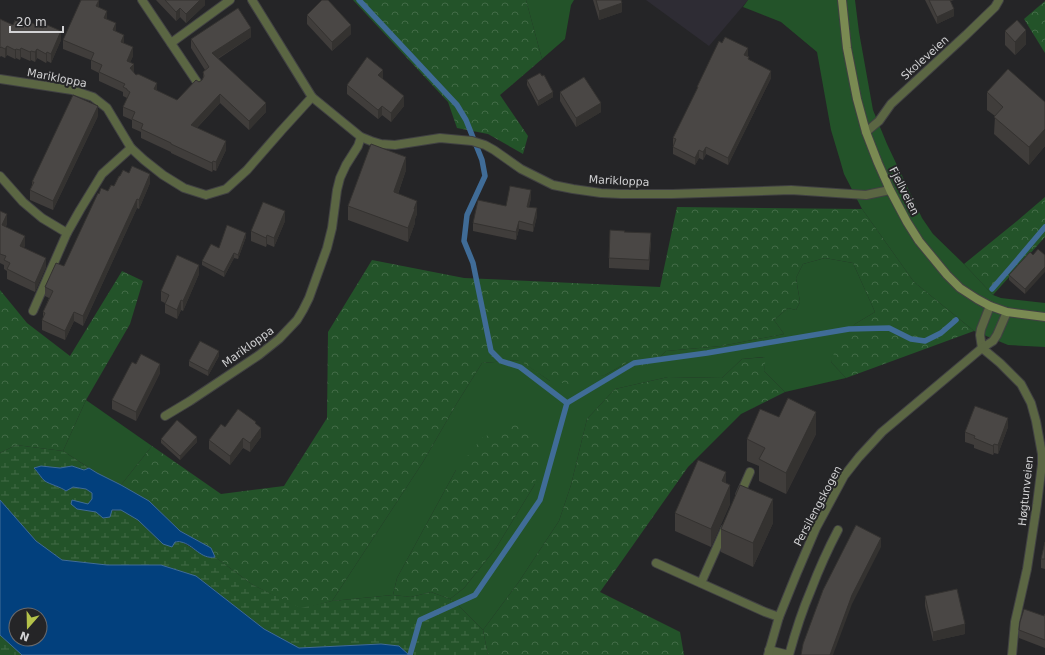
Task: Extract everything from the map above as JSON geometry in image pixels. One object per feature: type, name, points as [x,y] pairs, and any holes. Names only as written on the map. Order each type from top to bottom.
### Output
[{"type":"main road","name":"Fjellveien","points":[[842,0],[847,48],[857,99],[866,132],[890,190],[919,241],[947,276],[960,288],[990,306],[1006,312],[1045,317]]},
{"type":"street","points":[[142,0],[199,85]]},
{"type":"street","points":[[171,43],[230,0]]},
{"type":"street","name":"Marikloppa","points":[[252,0],[312,97],[361,137],[381,144],[395,145],[440,138],[472,141],[485,145],[521,169],[554,185],[587,191],[621,194],[648,194],[791,190],[866,195],[890,190]]},
{"type":"street","name":"Skoleveien","points":[[866,132],[879,121],[891,104],[966,35],[995,7],[999,0]]},
{"type":"street","name":"Marikloppa","points":[[0,80],[72,90],[93,97],[106,108],[131,148],[144,160],[184,188],[206,195],[226,189],[232,184],[247,170],[281,130],[312,97]]},
{"type":"street","name":"Marikloppa","points":[[165,416],[260,355],[279,339],[297,320],[309,298],[327,248],[332,228],[336,190],[340,178],[358,146],[361,137]]},
{"type":"street","points":[[33,311],[67,233],[102,174],[131,148]]},
{"type":"street","points":[[0,176],[23,202],[42,218],[67,233]]},
{"type":"street","points":[[982,348],[980,335],[981,329],[990,306]]},
{"type":"street","name":"Persilengskogen","points":[[769,652],[779,617],[816,528],[844,476],[882,432],[982,348],[994,341],[1006,312]]},
{"type":"street","name":"Høgtunveien","points":[[982,348],[1021,384],[1030,403],[1036,421],[1042,454],[1038,498],[1028,562],[1015,622],[1012,655]]},
{"type":"street","points":[[738,499],[750,472]]},
{"type":"street","points":[[701,583],[729,520]]},
{"type":"street","points":[[769,652],[789,655],[798,624],[811,589],[822,561],[838,530]]},
{"type":"street","points":[[656,563],[779,617]]},
{"type":"shaded area","points":[[646,0],[748,0],[709,46]]},
{"type":"green space","points":[[353,0],[526,0],[542,59],[500,95],[528,136],[523,154],[488,134],[457,128],[448,102]]},
{"type":"green space","points":[[526,0],[574,0],[571,5],[565,39],[542,59]]},
{"type":"green space","points":[[748,0],[855,0],[859,32],[873,110],[887,144],[922,218],[933,234],[993,295],[1001,298],[1045,303],[1045,347],[1008,345],[974,331],[914,282],[862,209],[844,174],[831,130],[817,52],[781,22],[743,7]]},
{"type":"green space","points":[[1045,1],[1045,53],[1024,19]]},
{"type":"green space","points":[[1045,197],[1045,237],[993,295],[964,264]]},
{"type":"green space","points":[[677,207],[862,209],[914,282],[974,331],[846,378],[831,362],[838,342],[855,324],[875,312],[853,263],[825,258],[803,264],[796,278],[800,302],[796,310],[788,308],[774,320],[784,334],[721,346],[666,351],[657,360],[644,366],[628,362],[605,375],[568,384],[550,381],[519,360],[482,363],[423,462],[332,601],[301,609],[253,585],[215,557],[211,548],[180,531],[149,501],[121,485],[152,446],[221,494],[284,486],[327,418],[328,332],[372,260],[464,278],[660,287]]},
{"type":"green space","points":[[825,258],[853,263],[875,312],[855,324],[831,362],[846,378],[785,392],[764,371],[765,357],[742,359],[722,378],[668,377],[615,389],[587,419],[571,485],[559,521],[518,583],[483,630],[450,599],[464,588],[496,548],[535,484],[456,470],[397,578],[393,595],[332,601],[423,462],[482,363],[520,360],[550,381],[605,375],[628,362],[657,360],[666,351],[721,346],[784,334],[774,320],[788,308],[796,310],[800,302],[796,278],[803,264]]},
{"type":"green space","points":[[122,271],[143,281],[130,324],[86,400],[63,451],[16,445],[0,453],[0,290],[27,323],[70,356]]},
{"type":"green space","points":[[766,357],[764,371],[785,392],[741,414],[688,467],[600,592],[680,632],[684,655],[488,655],[483,630],[518,583],[559,521],[571,485],[587,419],[615,389],[668,377],[722,378],[742,359]]},
{"type":"green space","points":[[86,400],[152,446],[121,485],[97,473],[63,451]]},
{"type":"green space","points":[[515,422],[542,443],[535,484],[496,548],[464,588],[450,599],[431,592],[411,597],[393,595],[397,578],[456,470],[482,438]]},
{"type":"green space","points":[[16,445],[63,451],[89,468],[84,470],[72,466],[60,468],[41,466],[34,468],[45,481],[66,491],[73,487],[86,489],[92,493],[92,499],[88,504],[77,509],[96,512],[121,510],[138,520],[163,544],[182,542],[210,558],[215,557],[253,585],[301,608],[332,601],[393,595],[411,597],[431,592],[450,599],[483,630],[488,655],[409,655],[399,646],[381,644],[299,648],[264,629],[196,576],[161,565],[107,565],[62,560],[36,541],[0,500],[0,453]]},
{"type":"green space","points":[[0,635],[8,642],[8,647],[13,647],[22,655],[0,655]]},
{"type":"water","points":[[41,466],[60,468],[72,466],[84,470],[89,468],[149,501],[180,531],[211,548],[215,557],[205,556],[185,543],[175,542],[172,547],[163,544],[138,520],[121,510],[112,510],[110,517],[103,518],[96,512],[77,509],[71,504],[72,500],[88,504],[92,499],[92,493],[86,489],[73,487],[66,491],[47,482],[34,468]]},
{"type":"water","points":[[0,500],[36,541],[62,560],[107,565],[161,565],[196,576],[264,629],[299,648],[381,644],[399,646],[409,655],[22,655],[13,647],[48,647],[48,607],[8,607],[8,642],[0,635]]},
{"type":"building","points":[[81,0],[99,0],[96,6],[107,11],[104,18],[116,23],[113,30],[124,35],[121,42],[133,47],[127,61],[134,64],[130,68],[136,75],[138,74],[157,83],[154,89],[177,100],[196,80],[199,82],[202,80],[204,76],[203,72],[209,67],[191,39],[238,8],[251,28],[212,53],[266,103],[249,121],[220,94],[191,125],[226,141],[216,162],[213,161],[212,163],[141,129],[143,124],[132,119],[135,112],[123,107],[130,92],[123,87],[125,84],[99,72],[102,65],[91,60],[94,53],[63,40]]},
{"type":"building","points":[[165,0],[200,0],[186,14],[180,8],[176,12]]},
{"type":"building","points":[[322,0],[328,0],[351,25],[332,42],[307,15]]},
{"type":"building","points":[[596,0],[621,0],[622,3],[599,11]]},
{"type":"building","points":[[929,0],[950,0],[954,9],[937,17]]},
{"type":"building","points":[[0,19],[13,25],[15,20],[28,26],[30,22],[43,28],[45,24],[61,31],[51,54],[47,52],[46,54],[37,49],[35,52],[30,52],[21,48],[20,50],[15,50],[7,46],[5,49],[0,48]]},
{"type":"building","points":[[1017,20],[1026,30],[1015,42],[1005,31]]},
{"type":"building","points":[[725,37],[748,48],[744,55],[749,57],[748,59],[771,71],[728,158],[706,147],[703,152],[699,150],[695,158],[673,147],[676,139],[673,138],[719,41],[722,43]]},
{"type":"building","points":[[367,57],[383,70],[378,75],[404,96],[391,113],[382,106],[378,110],[347,85]]},
{"type":"building","points":[[1008,69],[1045,102],[1045,129],[1029,147],[994,117],[1003,107],[987,92]]},
{"type":"building","points":[[540,73],[542,76],[544,75],[553,92],[538,101],[527,80]]},
{"type":"building","points":[[584,77],[601,103],[576,118],[560,92]]},
{"type":"building","points":[[73,95],[98,106],[53,201],[30,190],[34,182],[32,182]]},
{"type":"building","points":[[371,144],[406,157],[394,192],[417,201],[408,228],[348,206]]},
{"type":"building","points":[[132,166],[150,174],[83,316],[74,312],[65,331],[42,320],[45,313],[43,312],[53,291],[45,287],[56,263],[64,266],[101,188],[108,191],[111,185],[114,186],[123,170],[129,173]]},
{"type":"building","points":[[510,186],[531,190],[527,207],[537,208],[533,225],[519,221],[516,232],[473,223],[478,200],[506,206]]},
{"type":"building","points":[[263,202],[285,211],[274,238],[267,235],[266,238],[251,231]]},
{"type":"building","points":[[0,211],[7,214],[2,225],[25,236],[20,246],[46,258],[35,283],[7,269],[10,263],[4,260],[6,256],[0,254]]},
{"type":"building","points":[[227,225],[246,233],[238,255],[234,253],[224,272],[202,261],[211,244],[219,248]]},
{"type":"building","points":[[610,230],[651,233],[649,260],[609,258]]},
{"type":"building","points":[[1038,249],[1045,255],[1045,267],[1025,289],[1009,275],[1030,252],[1033,255]]},
{"type":"building","points":[[177,255],[199,265],[183,301],[181,300],[177,310],[165,304],[169,295],[161,291]]},
{"type":"building","points":[[200,341],[219,351],[208,371],[189,361]]},
{"type":"building","points":[[141,354],[160,364],[136,412],[112,400],[132,362],[136,364]]},
{"type":"building","points":[[788,398],[816,412],[786,473],[759,459],[765,448],[747,439],[760,409],[779,417]]},
{"type":"building","points":[[975,406],[1008,418],[998,445],[994,444],[993,446],[974,438],[975,436],[965,432]]},
{"type":"building","points":[[238,409],[256,422],[255,423],[261,428],[250,443],[243,438],[230,456],[209,440],[221,424],[225,427]]},
{"type":"building","points":[[177,420],[197,437],[180,456],[161,439]]},
{"type":"building","points":[[698,460],[726,472],[722,481],[730,485],[711,529],[675,513]]},
{"type":"building","points":[[740,485],[773,499],[753,543],[721,529]]},
{"type":"building","points":[[856,525],[881,538],[852,595],[830,655],[801,655],[803,644],[823,590]]},
{"type":"building","points":[[1045,542],[1045,559],[1041,559]]},
{"type":"building","points":[[957,589],[965,624],[933,632],[925,596]]},
{"type":"building","points":[[1024,609],[1044,616],[1045,614],[1045,640],[1019,630]]},
{"type":"waterway","points":[[359,0],[457,105],[466,120],[482,160],[485,176],[467,215],[464,241],[473,263],[491,351],[501,361],[520,367],[567,403]]},
{"type":"waterway","points":[[992,289],[1045,227]]},
{"type":"waterway","points":[[410,655],[420,620],[475,595],[540,500],[567,403],[634,363],[707,353],[849,329],[889,328],[911,339],[925,341],[941,333],[956,320]]}]
